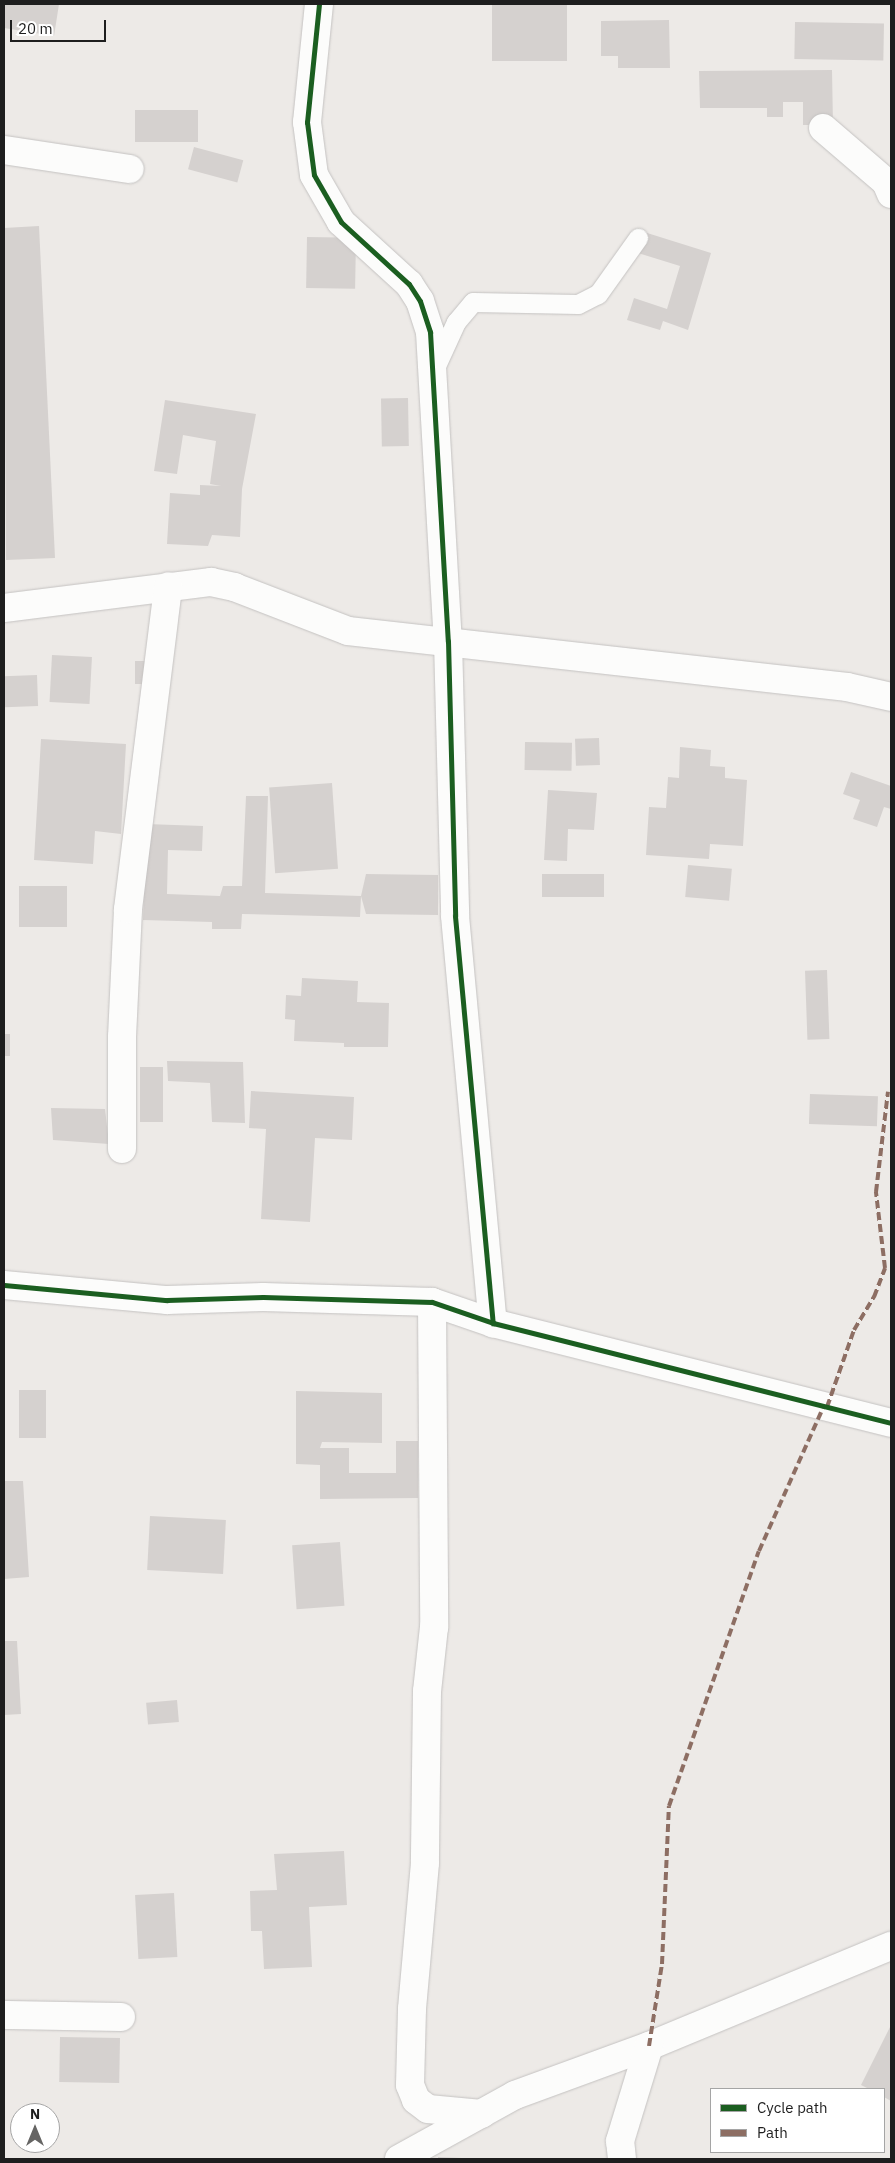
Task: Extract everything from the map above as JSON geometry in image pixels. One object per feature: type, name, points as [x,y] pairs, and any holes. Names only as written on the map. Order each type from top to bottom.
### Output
[{"type":"street","points":[[319,4],[307,122],[314,174],[341,222],[409,284],[420,301],[430,332],[439,516],[448,641],[455,916],[494,1323]]},
{"type":"street","points":[[823,128],[886,182],[891,194]]},
{"type":"street","points":[[4,150],[130,169]]},
{"type":"street","points":[[4,608],[168,586],[218,584],[348,632],[448,641],[847,687],[891,697]]},
{"type":"street","points":[[122,1149],[122,1037],[128,909],[168,586]]},
{"type":"street","points":[[4,1285],[167,1300],[263,1297],[432,1302],[494,1323],[891,1423]]},
{"type":"street","points":[[432,1302],[434,1627],[427,1691],[425,1863],[412,2009],[410,2085],[416,2100],[428,2109],[482,2114]]},
{"type":"street","points":[[399,2159],[515,2095],[649,2046],[891,1946]]},
{"type":"street","points":[[4,2015],[122,2017]]},
{"type":"street","points":[[622,2159],[620,2141],[649,2046]]},
{"type":"lane","points":[[433,371],[456,322],[473,302],[578,304],[598,294],[638,238]]},
{"type":"building","points":[[4,4],[59,4],[54,36],[4,28]]},
{"type":"building","points":[[492,4],[567,4],[567,61],[492,61]]},
{"type":"building","points":[[669,20],[670,68],[618,68],[618,56],[601,56],[601,21]]},
{"type":"building","points":[[795,22],[884,24],[883,61],[794,59]]},
{"type":"building","points":[[832,70],[833,125],[803,125],[803,102],[783,102],[783,117],[767,117],[767,108],[700,108],[699,71]]},
{"type":"building","points":[[135,110],[198,110],[198,142],[135,142]]},
{"type":"building","points":[[194,147],[243,160],[237,182],[188,169]]},
{"type":"building","points":[[39,226],[55,558],[6,560],[4,228]]},
{"type":"building","points":[[644,232],[711,253],[688,330],[663,321],[660,330],[627,320],[634,298],[667,309],[680,266],[638,253]]},
{"type":"building","points":[[307,237],[356,238],[355,289],[306,288]]},
{"type":"building","points":[[381,398],[408,398],[409,446],[382,446]]},
{"type":"building","points":[[165,400],[256,414],[242,489],[240,537],[212,535],[208,546],[167,544],[170,493],[200,495],[200,485],[221,486],[210,484],[216,441],[183,435],[177,474],[154,471]]},
{"type":"building","points":[[52,655],[92,657],[89,704],[50,702]]},
{"type":"building","points":[[135,661],[154,661],[154,684],[135,684]]},
{"type":"building","points":[[37,675],[38,706],[5,707],[4,676]]},
{"type":"building","points":[[599,738],[600,765],[576,766],[575,739]]},
{"type":"building","points":[[41,739],[126,744],[121,834],[95,831],[93,864],[34,860]]},
{"type":"building","points":[[525,742],[572,743],[572,771],[525,770]]},
{"type":"building","points":[[680,747],[711,750],[710,766],[725,767],[725,778],[747,780],[743,846],[710,844],[709,859],[646,855],[649,807],[666,808],[668,777],[679,778]]},
{"type":"building","points":[[851,772],[891,786],[891,809],[884,807],[877,827],[853,819],[860,800],[843,794]]},
{"type":"building","points":[[332,783],[338,869],[275,873],[269,787]]},
{"type":"building","points":[[548,790],[597,793],[594,830],[568,829],[567,861],[544,860]]},
{"type":"building","points":[[246,796],[268,796],[265,893],[361,896],[360,917],[242,914],[241,929],[212,929],[212,922],[143,920],[146,824],[203,826],[202,851],[168,850],[167,894],[220,896],[223,886],[242,886]]},
{"type":"building","points":[[688,865],[732,869],[729,901],[685,897]]},
{"type":"building","points":[[366,874],[438,875],[438,915],[366,914],[361,896]]},
{"type":"building","points":[[542,874],[604,874],[604,897],[542,897]]},
{"type":"building","points":[[19,886],[67,886],[67,927],[19,927]]},
{"type":"building","points":[[827,970],[829,1039],[807,1040],[805,971]]},
{"type":"building","points":[[302,978],[358,981],[357,1002],[389,1003],[388,1047],[344,1047],[344,1043],[294,1041],[295,1020],[285,1019],[286,995],[301,996]]},
{"type":"building","points":[[4,1034],[10,1034],[10,1056],[4,1056]]},
{"type":"building","points":[[167,1061],[243,1062],[245,1123],[212,1122],[210,1083],[168,1081]]},
{"type":"building","points":[[140,1067],[163,1067],[163,1122],[140,1122]]},
{"type":"building","points":[[251,1091],[354,1097],[352,1140],[315,1138],[310,1222],[261,1219],[266,1129],[249,1128]]},
{"type":"building","points":[[810,1094],[878,1096],[877,1126],[809,1124]]},
{"type":"building","points":[[51,1108],[105,1109],[109,1144],[53,1140]]},
{"type":"building","points":[[19,1390],[46,1390],[46,1438],[19,1438]]},
{"type":"building","points":[[296,1391],[382,1393],[382,1443],[322,1442],[320,1448],[349,1448],[349,1473],[396,1473],[396,1441],[418,1441],[418,1498],[320,1499],[320,1465],[296,1464]]},
{"type":"building","points":[[4,1481],[23,1481],[29,1577],[4,1579]]},
{"type":"building","points":[[150,1516],[226,1520],[223,1574],[147,1570]]},
{"type":"building","points":[[340,1542],[344,1606],[297,1609],[292,1545]]},
{"type":"building","points":[[4,1641],[17,1641],[21,1714],[4,1715]]},
{"type":"building","points":[[177,1700],[179,1722],[148,1725],[146,1703]]},
{"type":"building","points":[[344,1851],[347,1905],[309,1907],[312,1967],[264,1969],[262,1931],[251,1931],[250,1891],[277,1890],[274,1854]]},
{"type":"building","points":[[174,1893],[177,1957],[138,1959],[135,1895]]},
{"type":"building","points":[[891,2025],[891,2101],[885,2098],[885,2088],[867,2088],[861,2085]]},
{"type":"building","points":[[60,2037],[120,2038],[119,2083],[59,2082]]},
{"type":"building","points":[[438,2157],[462,2158],[462,2159],[438,2159]]},
{"type":"marked path","points":[[827,1407],[854,1330],[874,1297],[885,1268],[876,1192],[888,1092]]},
{"type":"marked path","points":[[649,2046],[662,1964],[669,1806],[759,1551],[824,1406]]},
{"type":"cycle path","points":[[319,4],[307,122],[314,175],[341,222],[409,284],[420,301],[430,332],[448,641],[455,916],[493,1323]]},
{"type":"cycle path","points":[[4,1285],[167,1300],[263,1297],[432,1302],[493,1323],[891,1423]]}]
